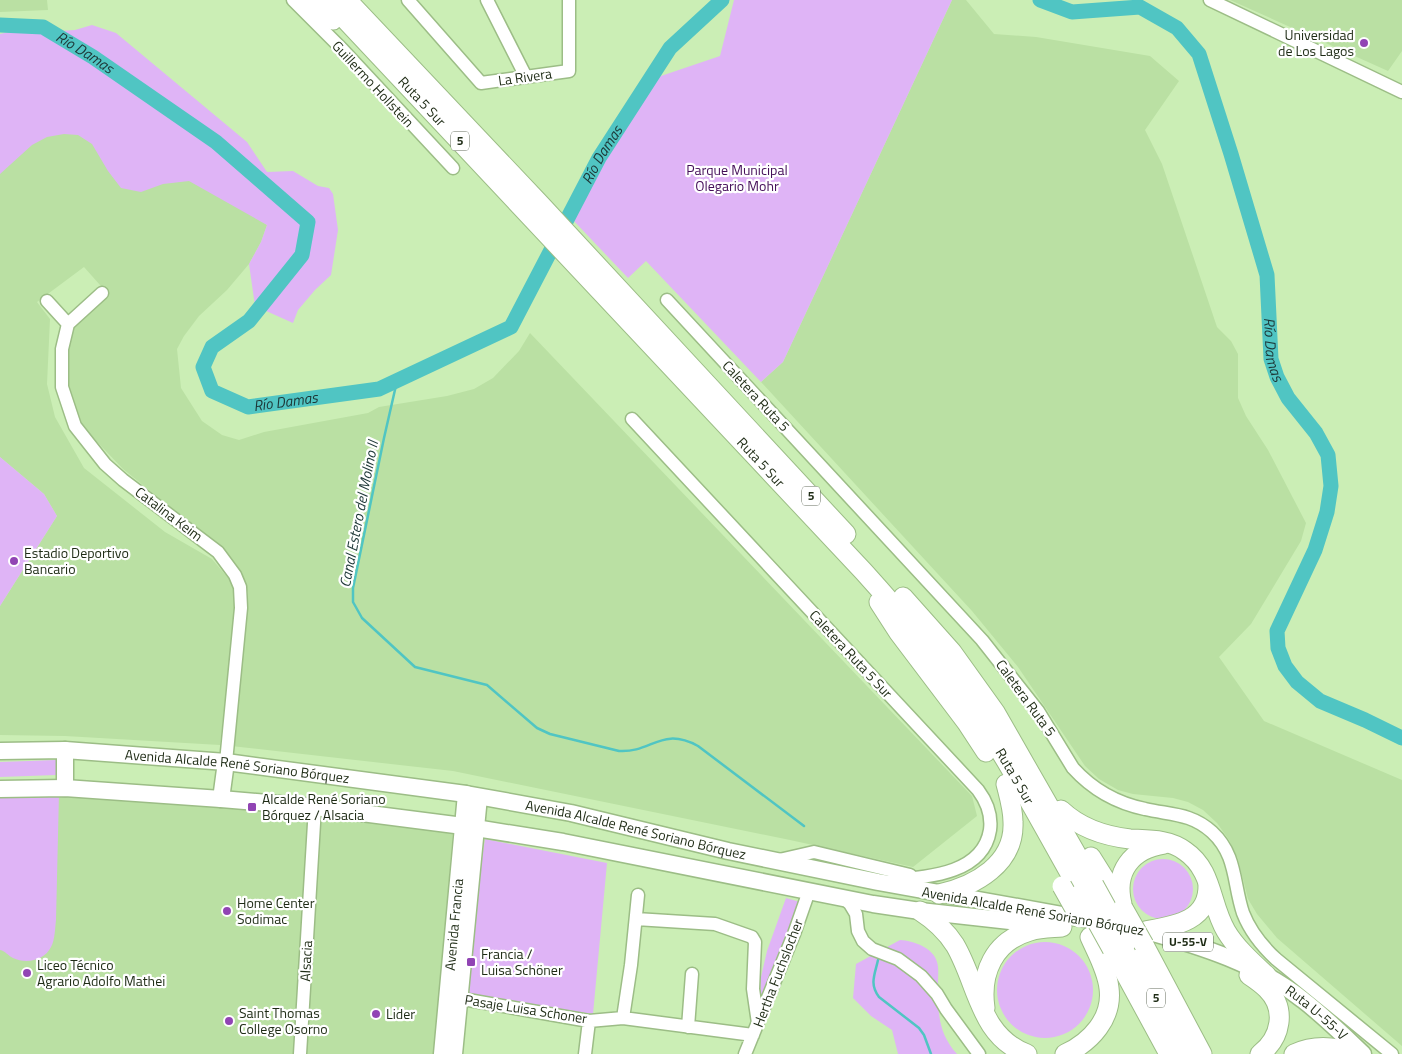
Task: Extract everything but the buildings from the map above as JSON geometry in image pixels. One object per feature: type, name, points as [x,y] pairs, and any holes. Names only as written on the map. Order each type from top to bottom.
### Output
[{"type":"highway","points":[[310,0],[392,70]]},
{"type":"highway","name":"Ruta 5 Sur","points":[[327,0],[392,70],[534,209]]},
{"type":"highway","name":"Ruta 5 Sur","points":[[347,0],[435,94],[534,209],[921,637],[968,700],[1087,889],[1124,938],[1187,1054]]},
{"type":"highway","points":[[363,0],[401,42],[435,94]]},
{"type":"highway","name":"Ruta 5 Sur","points":[[597,277],[806,491],[933,629],[969,675],[1007,731],[1087,889]]},
{"type":"highway","points":[[864,572],[891,622],[967,723],[1006,784],[1090,936],[1108,981],[1110,996],[1108,1007],[1103,1021],[1093,1035],[1083,1044],[1065,1054]]},
{"type":"highway","points":[[1007,731],[1120,901]]},
{"type":"highway","points":[[939,894],[957,889],[982,878],[998,864],[1006,852],[1011,840],[1013,822],[1006,784]]},
{"type":"highway","points":[[1061,810],[1076,823],[1097,832],[1120,838],[1173,844],[1186,852],[1198,863],[1208,881],[1214,905],[1226,932],[1250,960],[1267,976]]},
{"type":"highway","points":[[1173,844],[1151,847],[1132,858],[1126,866],[1121,879],[1120,890],[1124,938],[1189,1030],[1202,1054]]},
{"type":"highway","points":[[1124,938],[1175,926],[1193,917],[1206,901],[1208,881]]},
{"type":"highway","points":[[920,911],[941,928],[952,940],[990,1023],[1003,1040],[1027,1054]]},
{"type":"highway","points":[[990,1023],[985,1008],[984,984],[988,967],[994,956],[1006,942],[1022,934],[1035,930],[1062,927]]},
{"type":"highway","name":"Ruta 5 Sur","points":[[1124,938],[1169,1054]]},
{"type":"highway","points":[[1246,972],[1267,988],[1274,998],[1280,1013],[1280,1023],[1276,1036],[1260,1054]]},
{"type":"highway","points":[[1189,1030],[1213,1054]]},
{"type":"highway","points":[[1294,1054],[1327,1047],[1337,1048],[1354,1054]]},
{"type":"main road","name":"Avenida Alcalde René Soriano Bórquez","points":[[0,751],[65,750],[226,762],[472,795],[571,813],[778,861],[939,894],[1188,952],[1246,972],[1267,976]]},
{"type":"main road","points":[[65,750],[65,788]]},
{"type":"main road","points":[[221,799],[226,762]]},
{"type":"main road","name":"Avenida Alcalde René Soriano Bórquez","points":[[0,789],[65,788],[221,799],[315,807],[469,827],[563,842],[873,904],[1062,927],[1124,938],[1192,943],[1267,976]]},
{"type":"main road","name":"Avenida Francia","points":[[442,1054],[453,998],[472,795]]},
{"type":"main road","points":[[563,842],[562,827],[571,813]]},
{"type":"main road","points":[[809,891],[878,882]]},
{"type":"main road","name":"Ruta U-55-V","points":[[1267,976],[1303,1000],[1364,1054]]},
{"type":"main road","name":"Avenida Francia","points":[[453,998],[454,1054]]},
{"type":"street","name":"Guillermo Hollstein","points":[[293,0],[343,50],[453,168]]},
{"type":"street","name":"La Rivera","points":[[408,0],[481,83],[569,71],[569,0]]},
{"type":"street","points":[[487,0],[526,78]]},
{"type":"street","points":[[1210,0],[1402,92]]},
{"type":"street","points":[[47,301],[68,324],[102,294]]},
{"type":"street","name":"Caletera Ruta 5","points":[[667,300],[982,640],[1038,711],[1073,768],[1094,787],[1114,799],[1147,810],[1181,815],[1198,822],[1212,833],[1223,845],[1231,859],[1243,912],[1249,925],[1264,947],[1276,959],[1392,1054]]},
{"type":"street","name":"Catalina Keim","points":[[68,324],[62,349],[62,387],[75,426],[105,464],[123,480],[218,552],[235,575],[240,587],[242,608],[226,762]]},
{"type":"street","name":"Caletera Ruta 5 Sur","points":[[632,419],[982,796],[988,808],[991,821],[989,836],[982,850],[971,862],[957,868],[920,878],[878,882]]},
{"type":"street","name":"Alsacia","points":[[300,1054],[315,807]]},
{"type":"street","name":"Caletera Ruta 5 Sur","points":[[778,861],[814,852],[920,878]]},
{"type":"street","name":"Hertha Fuchslocher","points":[[745,1054],[809,891]]},
{"type":"street","points":[[622,1018],[638,895]]},
{"type":"street","points":[[844,898],[856,914],[858,931],[867,946],[898,959],[929,985],[979,1054]]},
{"type":"street","points":[[858,924],[873,904]]},
{"type":"street","points":[[636,919],[715,924],[752,937],[755,942],[753,989],[756,1029]]},
{"type":"street","points":[[688,1027],[692,974]]},
{"type":"street","name":"Pasaje Luisa Schoner","points":[[453,998],[589,1021],[622,1018],[688,1027],[756,1029]]},
{"type":"street","points":[[586,1054],[589,1021]]},
{"type":"shaded area","points":[[0,0],[47,0],[48,10],[0,12]]},
{"type":"shaded area","points":[[952,0],[966,0],[994,34],[1036,37],[1150,56],[1179,81],[1145,130],[1162,164],[1217,327],[1231,341],[1238,354],[1238,398],[1246,416],[1268,450],[1306,523],[1301,541],[1251,624],[1219,657],[1264,721],[1402,780],[1402,1046],[1277,938],[1257,914],[1248,899],[1238,859],[1229,840],[1217,823],[1203,810],[1188,802],[1173,798],[1133,794],[1118,790],[1099,779],[1085,766],[1018,667],[972,611],[761,382],[783,362]]},
{"type":"shaded area","name":"Universidad de Los Lagos","points":[[1230,0],[1402,0],[1402,51],[1388,71]]},
{"type":"shaded area","points":[[0,49],[267,225],[261,242],[249,264],[227,290],[199,316],[177,349],[181,388],[202,421],[222,435],[239,440],[264,432],[368,413],[379,407],[447,396],[474,389],[493,378],[519,351],[530,333],[972,796],[977,816],[913,867],[453,771],[231,746],[248,593],[236,564],[220,547],[123,469],[78,422],[66,383],[67,350],[73,324],[108,294],[84,267],[37,302],[50,319],[47,384],[55,417],[84,468],[165,532],[212,559],[234,585],[237,597],[220,745],[65,736],[0,735],[0,606],[57,516],[44,494],[0,457]]},
{"type":"shaded area","points":[[59,793],[310,814],[295,1054],[0,1054],[0,795]]},
{"type":"shaded area","points":[[319,814],[453,831],[434,1054],[306,1054]]},
{"type":"green space","name":"Parque Municipal Olegario Mohr","points":[[734,0],[952,0],[783,362],[761,382],[646,261],[628,278],[572,219],[596,175],[658,77],[720,56]]},
{"type":"green space","points":[[92,25],[116,33],[247,142],[267,172],[293,171],[318,186],[329,188],[333,194],[338,230],[331,275],[298,310],[293,323],[255,306],[249,264],[261,242],[267,225],[189,181],[163,184],[141,192],[121,188],[92,144],[78,135],[64,134],[47,137],[32,145],[0,174],[0,34],[26,28],[43,27],[61,31],[75,30]]},
{"type":"green space","name":"Estadio Deportivo Bancario","points":[[0,457],[44,494],[57,516],[0,606]]},
{"type":"green space","points":[[56,760],[56,775],[0,777],[0,762]]},
{"type":"green space","points":[[59,793],[55,934],[51,947],[44,955],[29,961],[18,960],[0,950],[0,795]]},
{"type":"green space","points":[[485,839],[607,863],[593,1014],[465,995],[471,932]]},
{"type":"green space","points":[[1163,859],[1179,864],[1184,868],[1188,873],[1193,889],[1188,905],[1184,910],[1179,914],[1163,919],[1147,914],[1142,910],[1138,905],[1133,889],[1138,873],[1142,868],[1147,864]]},
{"type":"green space","points":[[786,898],[800,902],[760,1003],[761,977],[767,951]]},
{"type":"green space","points":[[900,940],[922,946],[935,957],[938,967],[938,1002],[942,1029],[950,1046],[957,1054],[898,1054],[892,1030],[871,1016],[853,998],[856,964]]},
{"type":"green space","points":[[1045,942],[1063,946],[1079,956],[1089,972],[1093,990],[1089,1008],[1079,1024],[1063,1034],[1045,1038],[1027,1034],[1011,1024],[1001,1008],[997,990],[1001,972],[1011,956],[1027,946]]},
{"type":"waterway","name":"Río Damas","points":[[0,25],[43,27],[93,57],[216,142],[308,222],[302,255],[249,321],[212,347],[203,367],[212,391],[248,407],[379,389],[511,327],[599,158],[670,48],[722,0]]},
{"type":"waterway","name":"Río Damas","points":[[1040,0],[1072,12],[1140,7],[1177,28],[1199,54],[1267,275],[1271,359],[1277,377],[1288,398],[1316,433],[1328,455],[1331,486],[1327,512],[1315,550],[1277,631],[1278,648],[1285,666],[1297,682],[1320,701],[1402,738]]},
{"type":"waterway","name":"Canal Estero del Molino II","points":[[397,381],[353,588],[353,602],[362,618],[415,667],[487,685],[537,728],[550,734],[619,751],[630,751],[665,739],[685,741],[698,746],[804,826]]},
{"type":"waterway","name":"Canal Estero del Molino II","points":[[878,960],[873,983],[876,992],[879,997],[919,1028],[924,1035],[931,1054]]},
{"type":"place","name":"Universidad de Los Lagos","points":[[1364,43]]},
{"type":"place","name":"Estadio Deportivo Bancario","points":[[14,561]]},
{"type":"place","name":"Alcalde René Soriano Bórquez / Alsacia","points":[[252,807]]},
{"type":"place","name":"Home Center Sodimac","points":[[227,911]]},
{"type":"place","name":"Francia / Luisa Schöner","points":[[471,962]]},
{"type":"place","name":"Liceo Técnico Agrario Adolfo Mathei","points":[[27,973]]},
{"type":"place","name":"Lider","points":[[376,1014]]},
{"type":"place","name":"Saint Thomas College Osorno","points":[[229,1021]]}]
